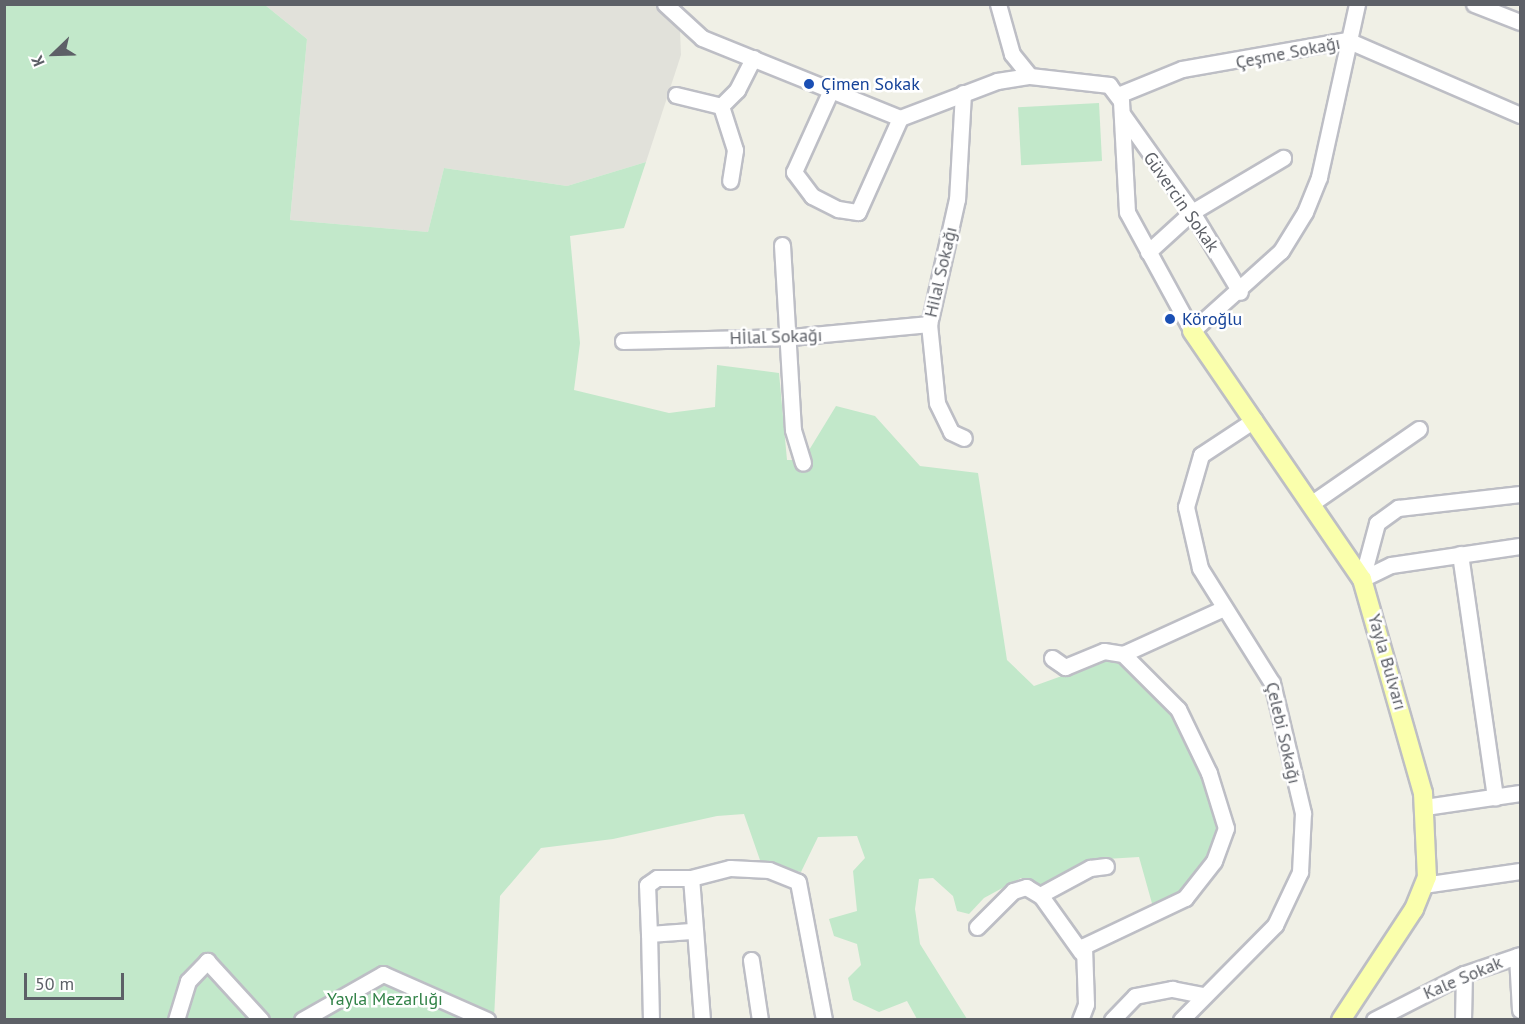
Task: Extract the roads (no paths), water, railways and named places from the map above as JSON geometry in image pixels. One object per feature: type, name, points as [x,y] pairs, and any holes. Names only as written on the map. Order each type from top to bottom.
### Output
[{"type":"main road","name":"Yayla Bulvarı","points":[[1192,331],[1362,579],[1425,807],[1424,885],[1414,909],[1341,1020]]},
{"type":"street","points":[[665,4],[688,30],[900,118],[963,93],[1030,76],[1109,85],[1118,95],[1121,113],[1123,192],[1148,252],[1192,331],[1240,292],[1281,251],[1305,212],[1319,177],[1347,40],[1357,4]]},
{"type":"street","points":[[998,4],[1012,54],[1030,76]]},
{"type":"street","points":[[1474,4],[1521,22]]},
{"type":"street","name":"Çeşme Sokağı","points":[[1118,95],[1182,69],[1347,40],[1521,115]]},
{"type":"street","points":[[721,106],[737,90],[753,58]]},
{"type":"street","points":[[831,90],[794,172],[812,196],[858,212],[900,118]]},
{"type":"street","name":"Hilal Sokağı","points":[[963,93],[957,200],[929,324],[937,403],[951,432],[964,438]]},
{"type":"street","points":[[676,95],[721,106]]},
{"type":"street","points":[[721,106],[735,150],[730,181]]},
{"type":"street","name":"Güvercin Sokak","points":[[1121,113],[1192,212],[1240,292]]},
{"type":"street","points":[[1148,252],[1192,212],[1283,158]]},
{"type":"street","points":[[782,245],[791,337],[793,430],[803,463]]},
{"type":"street","name":"Hİlal Sokağı","points":[[623,341],[791,337],[929,324]]},
{"type":"street","name":"Çelebi Sokağı","points":[[1181,1020],[1275,926],[1300,872],[1303,813],[1272,683],[1256,649],[1224,608],[1192,546],[1187,493],[1201,455],[1254,420]]},
{"type":"street","points":[[1312,503],[1419,429]]},
{"type":"street","points":[[1362,579],[1374,529],[1398,508],[1521,494]]},
{"type":"street","points":[[1362,579],[1391,565],[1521,546]]},
{"type":"street","points":[[1460,554],[1495,797]]},
{"type":"street","points":[[1052,658],[1065,667],[1104,651],[1123,654],[1224,608]]},
{"type":"street","points":[[1081,952],[1095,937],[1151,917],[1185,898],[1214,861],[1225,834],[1222,806],[1183,718],[1154,680],[1128,664],[1123,654]]},
{"type":"street","points":[[1425,807],[1521,793]]},
{"type":"street","points":[[1040,895],[1090,868],[1106,866]]},
{"type":"street","points":[[651,1020],[647,885],[657,878],[690,878],[730,868],[795,878],[824,1020]]},
{"type":"street","points":[[1424,885],[1521,871]]},
{"type":"street","points":[[690,878],[691,931],[702,1020]]},
{"type":"street","points":[[976,927],[1012,891],[1026,887],[1040,895],[1081,952],[1086,1004],[1080,1020]]},
{"type":"street","points":[[649,934],[691,931]]},
{"type":"street","points":[[1519,955],[1521,1010]]},
{"type":"street","name":"Kale Sokak","points":[[1374,1020],[1394,1014],[1464,974],[1519,955]]},
{"type":"street","points":[[751,960],[760,1020]]},
{"type":"street","points":[[176,1020],[188,981],[207,961],[261,1020]]},
{"type":"street","points":[[302,1020],[382,974],[487,1020]]},
{"type":"street","points":[[1463,1020],[1464,974]]},
{"type":"street","points":[[1112,1020],[1135,996],[1172,989],[1204,995]]},
{"type":"place","name":"Çimen Sokak","points":[[809,84]]},
{"type":"place","name":"Köroğlu","points":[[1170,319]]},
{"type":"park label","name":"Yayla Mezarlığı","points":[[385,999]]}]
